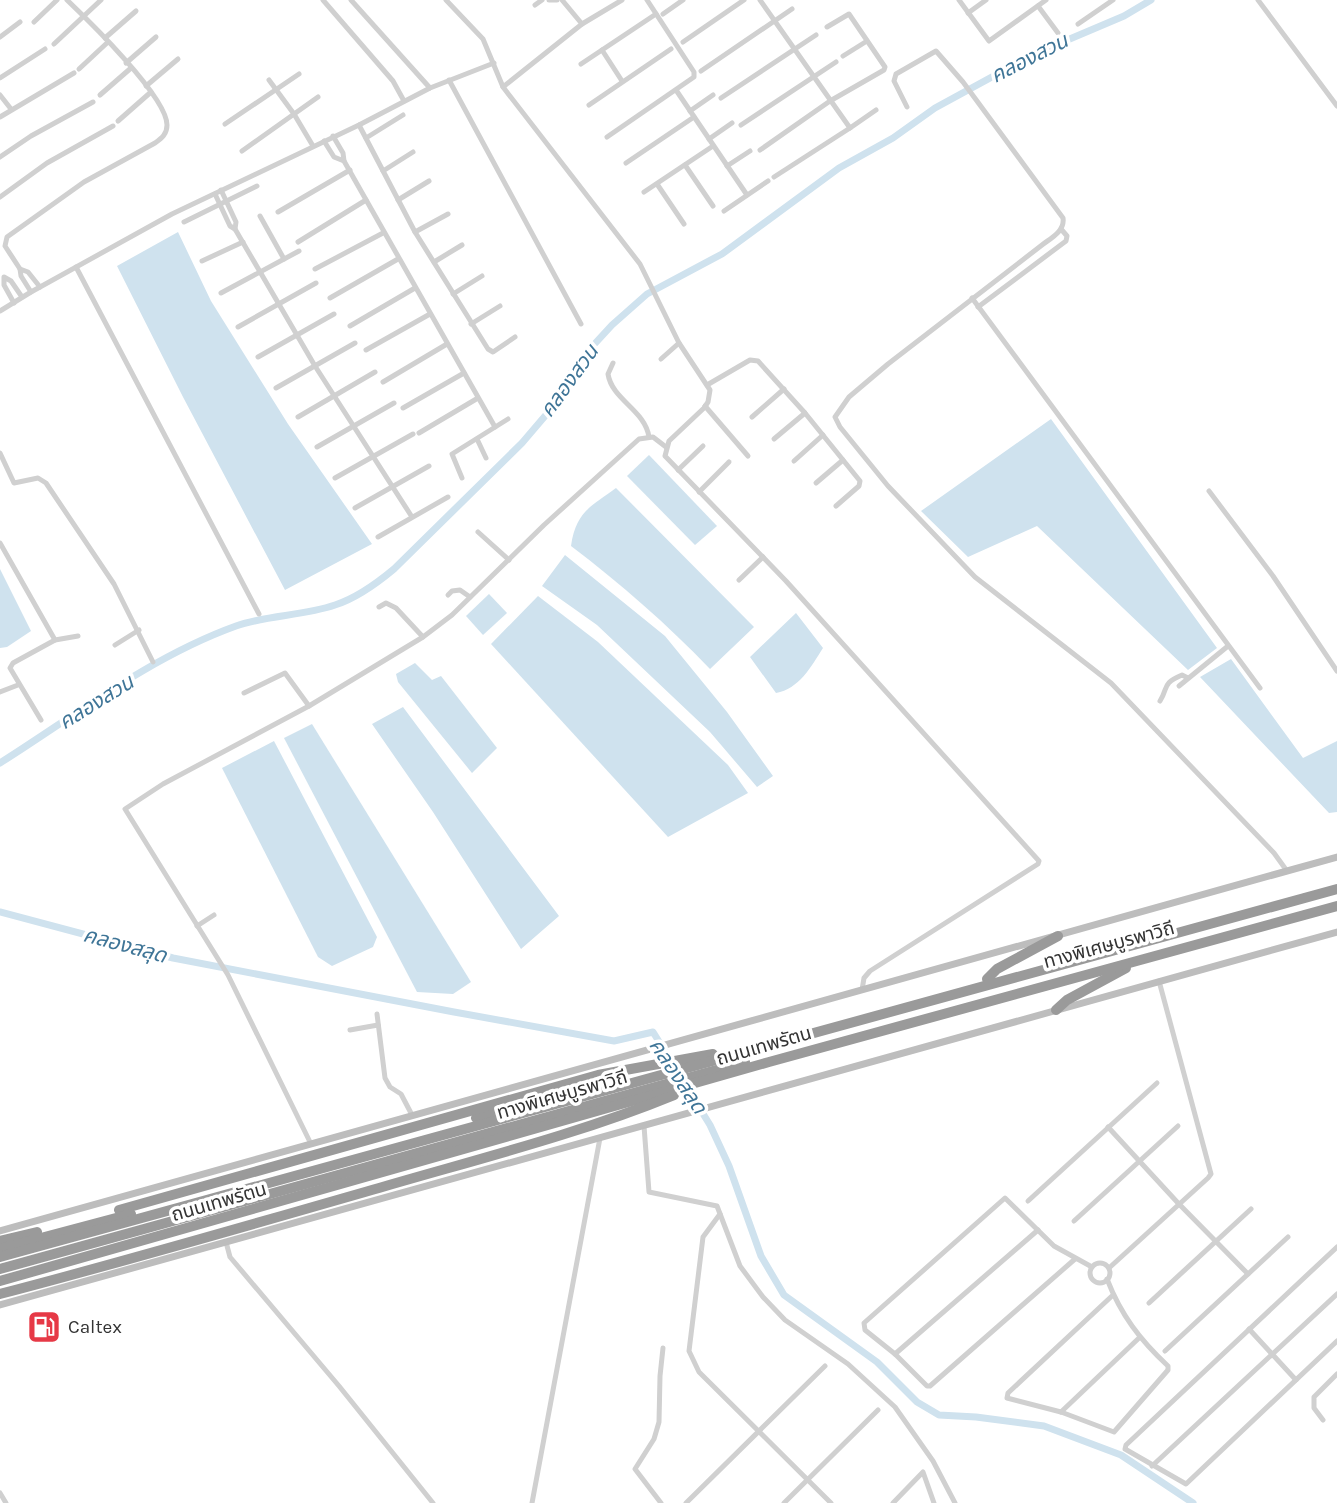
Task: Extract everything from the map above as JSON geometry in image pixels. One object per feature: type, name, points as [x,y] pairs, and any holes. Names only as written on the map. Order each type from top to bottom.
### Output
[{"type":"highway","name":"ถนนเทพรัตน","points":[[0,1249],[987,979],[1337,887]]},
{"type":"highway","name":"ทางพิเศษบูรพาวิถี","points":[[0,1269],[1337,887]]},
{"type":"highway","name":"ถนนเทพรัตน","points":[[0,1281],[1337,903]]},
{"type":"highway","name":"ทางพิเศษบูรพาวิถี","points":[[0,1257],[766,1050],[1337,903]]},
{"type":"highway","points":[[987,979],[997,969],[1058,936]]},
{"type":"highway","points":[[1056,1010],[1067,1000],[1124,970],[1132,962]]},
{"type":"highway","points":[[0,1241],[598,1075],[766,1050]]},
{"type":"highway","points":[[0,1294],[286,1216],[610,1120],[766,1050]]},
{"type":"highway","points":[[272,1167],[285,1171],[294,1178],[299,1194],[295,1206],[286,1216]]},
{"type":"main road","name":"ถนนเทพรัตน","points":[[0,1231],[1337,857]]},
{"type":"main road","points":[[0,1305],[1337,932]]},
{"type":"street","points":[[34,22],[57,0]]},
{"type":"street","points":[[31,292],[5,246],[7,237],[84,182],[164,136],[167,124],[151,92],[67,0]]},
{"type":"street","points":[[54,44],[101,0]]},
{"type":"street","points":[[323,0],[393,81],[404,101]]},
{"type":"street","points":[[351,0],[430,88]]},
{"type":"street","points":[[446,0],[483,38],[503,87],[602,212],[649,279],[679,343],[707,385],[710,397],[669,441],[665,456],[763,557],[1039,861],[870,971],[864,978],[862,990]]},
{"type":"street","points":[[535,5],[542,0]]},
{"type":"street","points":[[549,0],[560,0],[582,24]]},
{"type":"street","points":[[503,87],[582,24],[622,0]]},
{"type":"street","points":[[607,136],[695,75],[660,14],[647,0]]},
{"type":"street","points":[[581,64],[683,0]]},
{"type":"street","points":[[683,42],[744,0]]},
{"type":"street","points":[[760,0],[850,128]]},
{"type":"street","points":[[959,0],[990,41],[1046,0]]},
{"type":"street","points":[[968,13],[986,0]]},
{"type":"street","points":[[1078,24],[1113,0]]},
{"type":"street","points":[[1258,0],[1337,106]]},
{"type":"street","points":[[1038,6],[1058,33]]},
{"type":"street","points":[[701,71],[792,9]]},
{"type":"street","points":[[0,117],[76,71],[136,11]]},
{"type":"street","points":[[760,150],[830,101],[884,70],[885,67],[849,14],[827,27]]},
{"type":"street","points":[[0,37],[20,22]]},
{"type":"street","points":[[721,98],[816,35]]},
{"type":"street","points":[[100,95],[156,37]]},
{"type":"street","points":[[843,56],[867,41]]},
{"type":"street","points":[[0,78],[45,48]]},
{"type":"street","points":[[589,104],[671,49]]},
{"type":"street","points":[[602,50],[622,81]]},
{"type":"street","points":[[907,107],[894,81],[896,74],[936,51],[1063,218],[1064,224],[849,397],[835,417],[840,427],[888,485],[975,577],[1111,683],[1274,853],[1287,871]]},
{"type":"street","points":[[146,86],[178,59]]},
{"type":"street","points":[[741,125],[836,62]]},
{"type":"street","points":[[0,312],[22,297],[172,214],[430,88],[494,63]]},
{"type":"street","points":[[225,124],[299,74]]},
{"type":"street","points":[[269,80],[313,146]]},
{"type":"street","points":[[449,80],[581,324]]},
{"type":"street","points":[[676,90],[747,195]]},
{"type":"street","points":[[118,121],[151,92]]},
{"type":"street","points":[[0,95],[11,109]]},
{"type":"street","points":[[690,111],[713,95]]},
{"type":"street","points":[[242,152],[318,97]]},
{"type":"street","points":[[0,157],[31,136],[93,102]]},
{"type":"street","points":[[724,211],[876,110]]},
{"type":"street","points":[[366,138],[403,115]]},
{"type":"street","points":[[626,163],[694,117]]},
{"type":"street","points":[[709,139],[732,123]]},
{"type":"street","points":[[359,125],[415,232],[490,352],[514,337]]},
{"type":"street","points":[[0,197],[47,163],[113,126]]},
{"type":"street","points":[[333,136],[383,233],[495,427]]},
{"type":"street","points":[[324,141],[334,157],[344,161]]},
{"type":"street","points":[[645,192],[713,146]]},
{"type":"street","points":[[727,166],[750,151]]},
{"type":"street","points":[[383,171],[414,152]]},
{"type":"street","points":[[685,165],[713,206]]},
{"type":"street","points":[[278,212],[350,170]]},
{"type":"street","points":[[398,200],[429,181]]},
{"type":"street","points":[[657,184],[684,224]]},
{"type":"street","points":[[184,222],[257,186]]},
{"type":"street","points":[[218,192],[227,201],[236,222],[235,229]]},
{"type":"street","points":[[218,192],[220,205],[230,226],[235,229],[315,366],[412,517]]},
{"type":"street","points":[[298,242],[366,200]]},
{"type":"street","points":[[415,232],[448,214]]},
{"type":"street","points":[[260,216],[284,259]]},
{"type":"street","points":[[978,307],[1066,241],[1067,236],[1061,229]]},
{"type":"street","points":[[315,270],[383,233]]},
{"type":"street","points":[[202,261],[243,242]]},
{"type":"street","points":[[434,262],[462,246]]},
{"type":"street","points":[[221,293],[299,251]]},
{"type":"street","points":[[330,298],[398,259]]},
{"type":"street","points":[[76,267],[260,614]]},
{"type":"street","points":[[20,269],[28,272],[40,287]]},
{"type":"street","points":[[0,270],[22,297]]},
{"type":"street","points":[[453,294],[482,276]]},
{"type":"street","points":[[4,277],[2,286],[14,303]]},
{"type":"street","points":[[2,286],[11,281]]},
{"type":"street","points":[[238,327],[316,283]]},
{"type":"street","points":[[350,326],[415,288]]},
{"type":"street","points":[[972,298],[1260,688]]},
{"type":"street","points":[[471,324],[500,306]]},
{"type":"street","points":[[258,357],[334,314]]},
{"type":"street","points":[[366,350],[430,314]]},
{"type":"street","points":[[276,388],[355,343]]},
{"type":"street","points":[[661,359],[679,343]]},
{"type":"street","points":[[383,382],[447,344]]},
{"type":"street","points":[[707,385],[753,359],[758,361],[805,413],[860,484],[836,506]]},
{"type":"street","points":[[613,363],[608,374],[613,389],[643,421],[649,437]]},
{"type":"street","points":[[298,417],[374,372]]},
{"type":"street","points":[[403,408],[464,373]]},
{"type":"street","points":[[752,416],[784,389]]},
{"type":"street","points":[[335,478],[478,398]]},
{"type":"street","points":[[317,447],[394,403]]},
{"type":"street","points":[[705,405],[748,456]]},
{"type":"street","points":[[774,439],[805,413]]},
{"type":"street","points":[[462,478],[452,454],[508,419]]},
{"type":"street","points":[[794,461],[823,435]]},
{"type":"street","points":[[312,1144],[228,975],[125,809],[163,784],[309,706],[423,637],[452,615],[639,439],[653,437],[666,447]]},
{"type":"street","points":[[477,439],[486,458]]},
{"type":"street","points":[[678,470],[703,446]]},
{"type":"street","points":[[0,453],[14,483],[38,478],[46,482],[114,583],[153,662]]},
{"type":"street","points":[[816,483],[843,460]]},
{"type":"street","points":[[699,492],[729,462]]},
{"type":"street","points":[[355,508],[429,466]]},
{"type":"street","points":[[1209,491],[1273,576],[1337,671]]},
{"type":"street","points":[[378,537],[448,497]]},
{"type":"street","points":[[478,532],[509,560]]},
{"type":"street","points":[[0,543],[55,640]]},
{"type":"street","points":[[739,580],[763,557]]},
{"type":"street","points":[[448,595],[452,591],[460,590],[470,597]]},
{"type":"street","points":[[379,607],[386,603],[396,608],[423,637]]},
{"type":"street","points":[[115,645],[139,630]]},
{"type":"street","points":[[41,720],[10,668],[55,640],[78,636]]},
{"type":"street","points":[[1179,686],[1228,646]]},
{"type":"street","points":[[244,693],[285,673],[309,706]]},
{"type":"street","points":[[1160,701],[1168,683],[1181,675],[1188,678]]},
{"type":"street","points":[[0,692],[18,685]]},
{"type":"street","points":[[197,926],[214,915]]},
{"type":"street","points":[[1109,1268],[1211,1174],[1159,981]]},
{"type":"street","points":[[377,1014],[385,1078],[390,1087],[401,1094],[412,1115]]},
{"type":"street","points":[[350,1030],[378,1025]]},
{"type":"street","points":[[1028,1201],[1157,1083]]},
{"type":"street","points":[[644,1126],[649,1192],[717,1206],[740,1266],[763,1297],[785,1320],[848,1364],[895,1407],[933,1461],[955,1503]]},
{"type":"street","points":[[1073,1221],[1178,1126]]},
{"type":"street","points":[[1108,1127],[1248,1275]]},
{"type":"street","points":[[532,1503],[600,1138]]},
{"type":"street","points":[[1075,1259],[933,1384],[927,1386],[895,1354],[865,1330],[864,1323],[1002,1200],[1008,1200],[1054,1245],[1092,1267]]},
{"type":"street","points":[[1149,1303],[1251,1209]]},
{"type":"street","points":[[720,1214],[703,1237],[689,1351],[699,1372],[831,1503]]},
{"type":"street","points":[[895,1354],[1038,1230]]},
{"type":"street","points":[[1166,1351],[1288,1237]]},
{"type":"street","points":[[226,1242],[230,1257],[433,1503]]},
{"type":"street","points":[[1337,1247],[1126,1445],[1126,1449],[1183,1484],[1188,1483],[1337,1341]]},
{"type":"street","points":[[1101,1263],[1109,1268],[1110,1274],[1102,1283],[1095,1282],[1090,1273],[1092,1267],[1101,1263]]},
{"type":"street","points":[[1107,1279],[1126,1320],[1139,1338],[1168,1366],[1168,1370],[1116,1431],[1112,1432],[1061,1412],[1007,1398],[1006,1395],[1113,1295]]},
{"type":"street","points":[[1152,1466],[1337,1294]]},
{"type":"street","points":[[1249,1329],[1296,1380]]},
{"type":"street","points":[[1061,1412],[1139,1338]]},
{"type":"street","points":[[661,1503],[635,1469],[654,1439],[659,1422],[663,1348]]},
{"type":"street","points":[[686,1503],[825,1366]]},
{"type":"street","points":[[1324,1420],[1314,1408],[1314,1397],[1337,1374]]},
{"type":"street","points":[[785,1503],[878,1410]]},
{"type":"street","points":[[893,1503],[923,1472],[934,1503]]},
{"type":"street","points":[[0,1493],[6,1503]]},
{"type":"water","points":[[178,232],[211,301],[288,424],[372,544],[285,590],[117,266]]},
{"type":"water","points":[[1051,419],[1217,648],[1188,670],[1037,526],[968,557],[921,511]]},
{"type":"water","points":[[649,455],[717,526],[695,545],[627,476]]},
{"type":"water","points":[[616,488],[754,627],[710,669],[643,605],[571,546],[576,525],[586,511]]},
{"type":"water","points":[[565,555],[665,636],[727,712],[773,776],[757,787],[710,732],[597,625],[542,586]]},
{"type":"water","points":[[0,569],[31,631],[7,647],[0,648]]},
{"type":"water","points":[[489,594],[507,613],[483,635],[466,616]]},
{"type":"water","points":[[538,596],[598,642],[728,765],[748,793],[668,837],[491,644]]},
{"type":"water","points":[[796,613],[823,648],[798,682],[776,693],[750,657]]},
{"type":"water","points":[[1231,659],[1303,758],[1337,741],[1337,812],[1329,813],[1200,677]]},
{"type":"water","points":[[415,663],[432,680],[441,676],[497,748],[472,773],[398,682],[396,674]]},
{"type":"water","points":[[403,707],[559,916],[521,949],[433,812],[372,724]]},
{"type":"water","points":[[312,724],[471,982],[453,994],[417,992],[284,738]]},
{"type":"water","points":[[274,741],[377,937],[373,947],[332,966],[318,957],[222,768]]},
{"type":"waterway","name":"คลองสวน","points":[[0,763],[114,688],[204,639],[248,622],[335,605],[366,590],[394,569],[522,443],[551,409],[565,381],[589,350],[647,294],[722,254],[839,168],[893,138],[935,108],[1032,55],[1124,16],[1151,0]]},
{"type":"waterway","name":"คลองสลุด","points":[[0,912],[173,958],[454,1012],[614,1041],[653,1032],[673,1064]]},
{"type":"waterway","name":"คลองสลุด","points":[[684,1083],[710,1125],[729,1166],[761,1256],[784,1295],[877,1362],[917,1402],[939,1415],[1044,1426],[1121,1455],[1193,1503]]},
{"type":"place","name":"Caltex","points":[[44,1327]]}]
